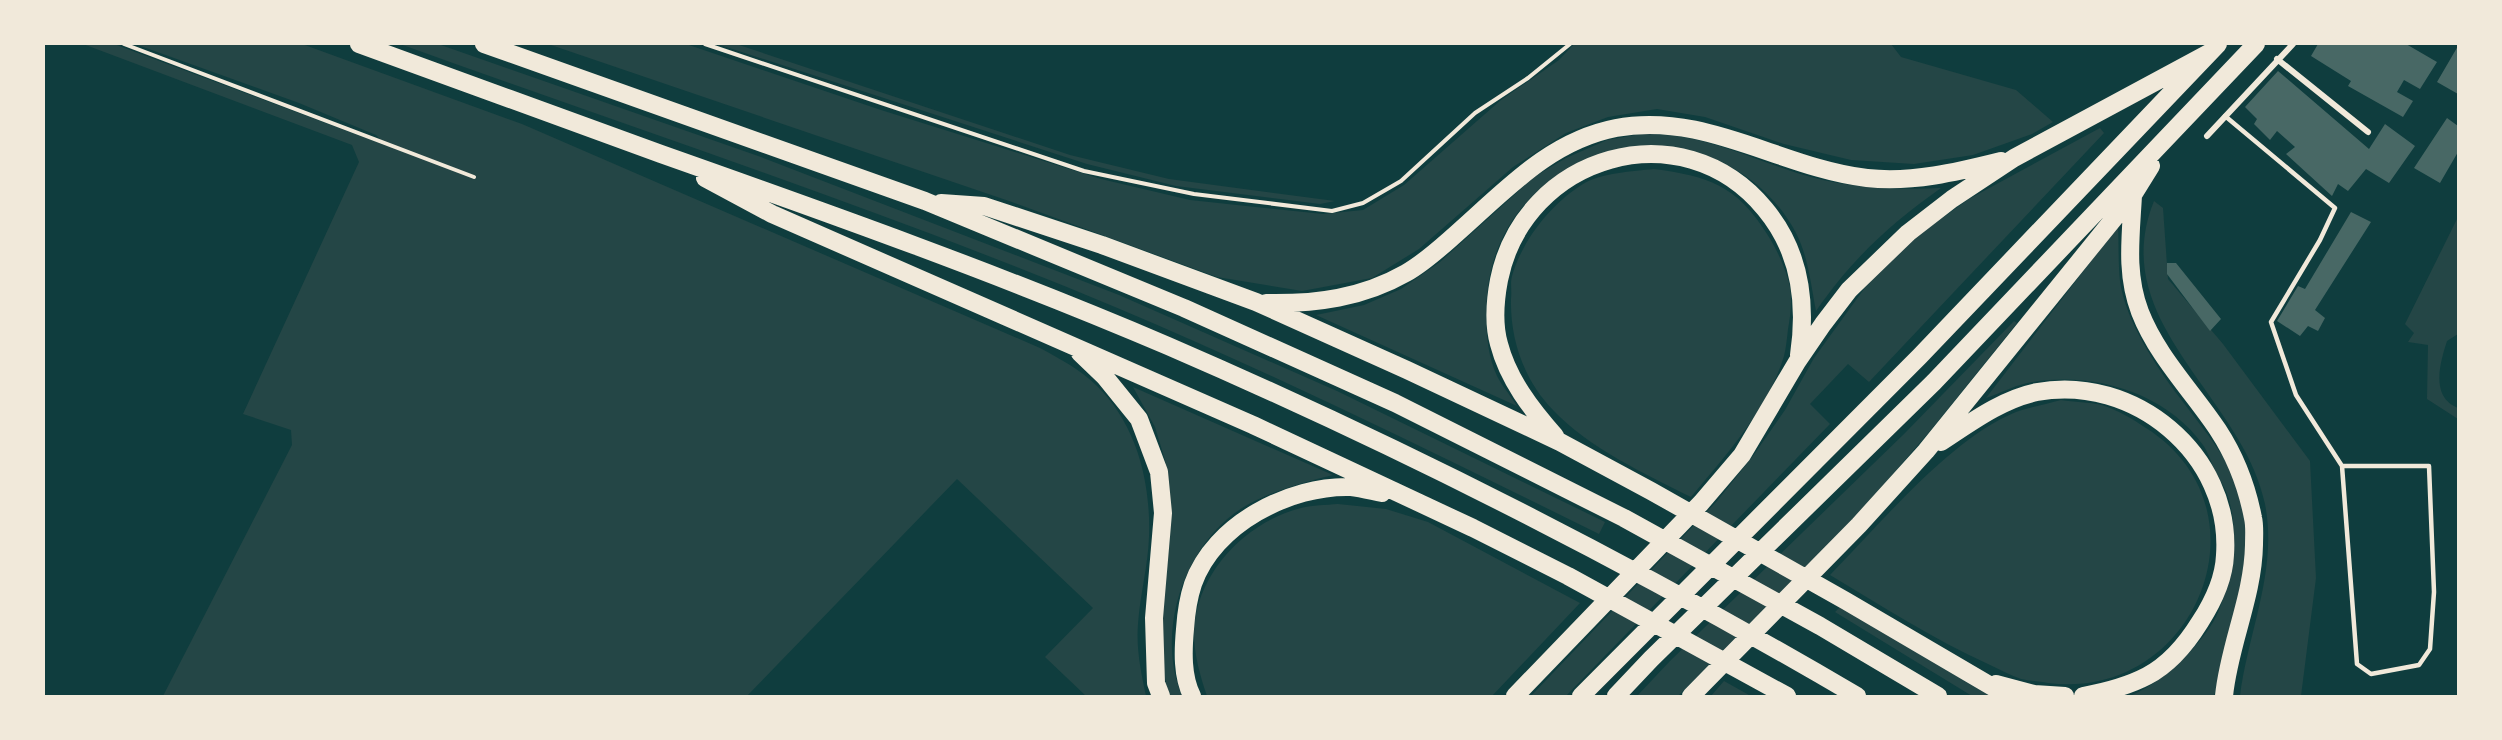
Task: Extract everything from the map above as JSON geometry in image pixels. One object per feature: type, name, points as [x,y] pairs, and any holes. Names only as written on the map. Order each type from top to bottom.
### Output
[{"type":"highway","points":[[359,44],[838,216],[994,275],[1168,346],[1371,438],[1593,550],[1857,696]]},
{"type":"highway","points":[[484,44],[925,201],[1184,308],[1385,398],[1624,518],[1820,626],[1938,696]]},
{"type":"highway","points":[[1616,696],[1934,382],[2256,44]]},
{"type":"highway","points":[[1515,696],[1701,503],[1742,455],[1797,362],[1850,290],[1908,232],[2014,158],[2213,48]]},
{"type":"highway","points":[[1581,696],[1920,356],[2213,48]]},
{"type":"highway","points":[[1256,302],[1297,303],[1336,300],[1371,290],[1398,277],[1440,248],[1538,161],[1558,148],[1616,128],[1648,125],[1682,127],[1716,134],[1814,166],[1867,178],[1912,178],[1952,173],[2014,158]]},
{"type":"highway","points":[[1691,696],[1859,525],[1926,451],[2133,195],[2169,137]]},
{"type":"highway","points":[[658,153],[771,214],[1253,425],[1408,498],[1568,576],[1787,696]]},
{"type":"highway","points":[[1560,442],[1535,414],[1508,369],[1498,343],[1495,312],[1497,292],[1502,265],[1523,221],[1542,198],[1561,182],[1605,160],[1652,154],[1673,155],[1720,171],[1759,201],[1774,220],[1788,245],[1797,268],[1803,296],[1804,325],[1797,362]]},
{"type":"highway","points":[[2133,195],[2128,258],[2132,285],[2140,313],[2161,350],[2218,430],[2233,456],[2245,485],[2254,520],[2253,558],[2248,595],[2224,696]]},
{"type":"highway","points":[[925,201],[984,206],[1102,245],[1256,302],[1560,442],[1846,601],[2008,696]]},
{"type":"highway","points":[[1072,346],[1104,377],[1139,419],[1159,472],[1163,513],[1154,618],[1156,683],[1161,696]]},
{"type":"highway","points":[[1926,451],[2008,401],[2035,392],[2065,389],[2096,392],[2129,401],[2152,414],[2177,435],[2198,459],[2213,487],[2224,523],[2225,555],[2219,585],[2207,610],[2192,635],[2171,660],[2148,676],[2114,690],[2082,696]]},
{"type":"highway","points":[[1192,696],[1182,653],[1186,612],[1193,583],[1210,555],[1237,526],[1264,507],[1302,492],[1351,487],[1408,498]]},
{"type":"highway","points":[[1985,682],[2034,694],[2065,696]]},
{"type":"street","points":[[2207,136],[2293,44]]},
{"type":"street","points":[[2277,59],[2368,132]]},
{"type":"lane","points":[[2225,116],[2335,208],[2320,240],[2271,322],[2296,395],[2342,466],[2357,664],[2370,674],[2419,665],[2430,649],[2434,592],[2429,466],[2342,466]]},
{"type":"path","points":[[124,44],[474,177]]},
{"type":"path","points":[[705,44],[1084,171],[1194,194],[1332,211],[1363,203],[1401,181],[1475,113],[1528,78],[1570,44]]},
{"type":"shaded area","points":[[83,44],[114,44],[387,146],[376,135],[299,103],[135,44],[302,44],[522,124],[1040,348],[1070,365],[1084,374],[1111,401],[1132,437],[1144,476],[1149,537],[1139,613],[1138,642],[1146,696],[1086,696],[1045,657],[1093,608],[957,479],[747,696],[163,696],[292,445],[291,430],[243,414],[359,162],[352,145]]},
{"type":"shaded area","points":[[400,44],[438,44],[761,157],[1119,295],[1337,391],[1605,522],[1599,534],[1298,388],[1176,333],[1027,271],[849,203]]},
{"type":"shaded area","points":[[548,44],[686,44],[881,110],[1101,179],[1190,200],[1323,214],[1363,210],[1404,185],[1501,100],[1559,60],[1574,44],[1891,44],[1901,57],[2016,90],[2053,122],[2032,134],[1973,155],[1914,164],[1851,160],[1784,144],[1705,117],[1657,109],[1608,117],[1566,133],[1513,167],[1419,249],[1372,278],[1302,291],[1217,277],[1009,201]]},
{"type":"shaded area","points":[[717,44],[736,44],[1070,155],[1169,179],[1335,201],[1320,204],[1176,186],[1087,164]]},
{"type":"shaded area","points":[[2100,128],[2104,133],[1869,382],[1848,364],[1810,404],[1830,424],[1566,696],[1531,696],[1717,501],[1753,456],[1785,410],[1814,358],[1869,282],[1911,240],[1969,199]]},
{"type":"shaded area","points":[[1647,133],[1683,137],[1712,144],[1797,173],[1833,182],[1905,189],[1941,188],[1905,215],[1873,244],[1844,275],[1816,311],[1806,261],[1796,233],[1761,188],[1717,160],[1668,148],[1618,151],[1570,168],[1530,198],[1501,241],[1487,296],[1486,326],[1493,367],[1501,384],[1517,406],[1316,315],[1364,305],[1401,289],[1440,262],[1534,177],[1566,158],[1607,140]]},
{"type":"shaded area","points":[[1654,169],[1705,180],[1732,194],[1744,204],[1756,217],[1782,261],[1791,291],[1786,346],[1777,376],[1745,431],[1691,497],[1600,448],[1567,424],[1553,410],[1527,373],[1516,344],[1511,314],[1511,281],[1517,262],[1531,236],[1560,201],[1590,180],[1617,173]]},
{"type":"shaded area","points":[[2154,201],[2163,208],[2168,279],[2223,344],[2310,461],[2316,578],[2301,696],[2240,696],[2265,577],[2268,529],[2265,504],[2252,465],[2231,428],[2162,322],[2148,284],[2144,244]]},
{"type":"shaded area","points":[[2458,217],[2458,334],[2447,341],[2439,379],[2443,396],[2458,408],[2458,419],[2427,399],[2428,345],[2408,342],[2414,333],[2405,324]]},
{"type":"shaded area","points":[[2118,226],[2120,281],[2128,312],[2143,343],[2162,373],[2225,461],[2243,503],[2246,549],[2243,575],[2233,626],[2214,696],[2130,696],[2161,678],[2188,654],[2213,622],[2224,597],[2233,552],[2233,522],[2227,494],[2203,445],[2188,427],[2170,412],[2127,390],[2104,384],[2081,380],[2033,382],[1986,398]]},
{"type":"shaded area","points":[[2014,321],[2017,323],[1930,431],[1860,512],[1678,696],[1637,696],[1670,661],[1905,433]]},
{"type":"shaded area","points":[[1133,387],[1333,475],[1286,488],[1253,502],[1222,524],[1204,544],[1190,567],[1180,592],[1174,618],[1172,645],[1174,671],[1182,696],[1168,696],[1159,640],[1170,538],[1170,496],[1165,460],[1155,427]]},
{"type":"shaded area","points":[[2061,400],[2102,405],[2146,428],[2185,463],[2206,505],[2210,549],[2201,593],[2178,632],[2144,663],[2100,681],[2048,683],[2021,679],[1947,644],[1830,575],[1917,484],[1967,441],[1991,424],[2016,412]]},
{"type":"shaded area","points":[[1338,504],[1386,509],[1428,522],[1580,603],[1492,696],[1207,696],[1196,658],[1194,629],[1200,599],[1219,564],[1232,548],[1264,523],[1301,508]]},
{"type":"shaded area","points":[[1840,607],[1990,696],[1972,696],[1835,612]]},
{"type":"shaded area","points":[[1724,681],[1749,695],[1752,696],[1711,696]]},
{"type":"building","points":[[2318,44],[2406,44],[2437,62],[2420,89],[2404,80],[2397,92],[2413,101],[2403,117],[2348,86],[2351,81],[2311,56]]},
{"type":"building","points":[[2458,46],[2458,94],[2437,82]]},
{"type":"building","points":[[2278,71],[2369,149],[2385,124],[2415,146],[2389,183],[2366,169],[2348,191],[2338,184],[2332,196],[2286,154],[2295,147],[2277,131],[2270,140],[2254,124],[2257,119],[2245,107]]},
{"type":"building","points":[[2447,118],[2458,126],[2458,152],[2440,183],[2414,168]]},
{"type":"building","points":[[2351,212],[2371,222],[2315,310],[2325,318],[2318,331],[2308,326],[2300,336],[2277,321],[2298,286],[2305,289]]},
{"type":"building","points":[[2167,263],[2176,263],[2221,319],[2210,331],[2167,274]]}]
